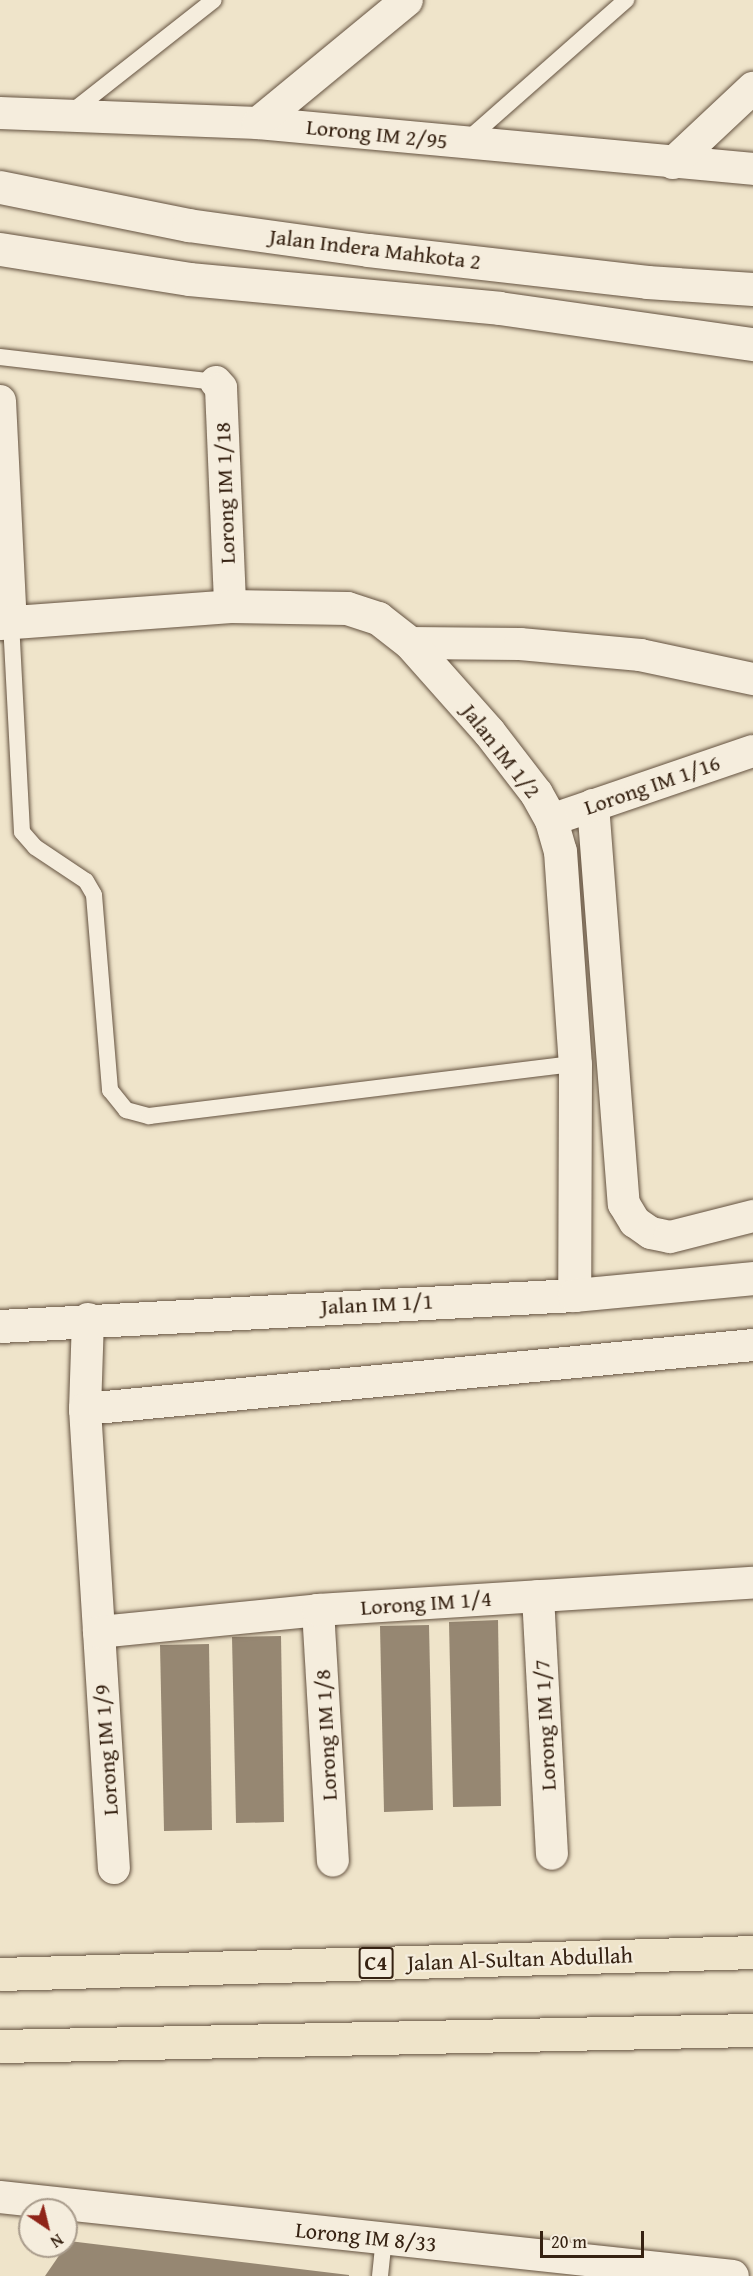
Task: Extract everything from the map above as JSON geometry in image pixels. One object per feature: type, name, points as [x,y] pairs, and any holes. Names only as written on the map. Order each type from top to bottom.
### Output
[{"type":"main road","name":"Jalan Al-Sultan Abdullah","points":[[0,1974],[753,1952]]},
{"type":"main road","points":[[0,2046],[753,2030]]},
{"type":"street","points":[[258,123],[407,0]]},
{"type":"street","points":[[673,163],[753,88]]},
{"type":"street","name":"Lorong IM 2/95","points":[[0,113],[258,123],[753,169]]},
{"type":"street","name":"Jalan Indera Mahkota 2","points":[[0,187],[188,225],[368,250],[647,282],[753,290]]},
{"type":"street","name":"Jalan Indera Mahkota 2","points":[[0,249],[189,279],[499,308],[753,344]]},
{"type":"street","name":"Lorong IM 1/18","points":[[216,382],[221,388],[230,606]]},
{"type":"street","points":[[0,401],[5,622]]},
{"type":"street","name":"Jalan IM 1/2","points":[[5,622],[230,606],[347,608],[378,618],[410,643],[489,732],[536,794],[550,820],[560,851],[574,1064],[574,1295]]},
{"type":"street","points":[[410,643],[520,644],[640,655],[753,679]]},
{"type":"street","name":"Lorong IM 1/16","points":[[550,820],[753,751]]},
{"type":"street","points":[[593,805],[624,1204],[643,1227],[670,1237],[753,1216]]},
{"type":"street","name":"Jalan IM 1/1","points":[[0,1326],[88,1318],[574,1295],[753,1278]]},
{"type":"street","name":"Lorong IM 1/9","points":[[88,1318],[85,1409],[114,1868]]},
{"type":"street","points":[[85,1409],[753,1345]]},
{"type":"street","name":"Lorong IM 1/4","points":[[99,1632],[318,1610],[753,1583]]},
{"type":"street","name":"Lorong IM 1/7","points":[[538,1596],[552,1854]]},
{"type":"street","name":"Lorong IM 1/8","points":[[318,1610],[333,1861]]},
{"type":"street","name":"Lorong IM 8/33","points":[[0,2197],[733,2276]]},
{"type":"lane","points":[[69,114],[214,0]]},
{"type":"lane","points":[[465,143],[626,0]]},
{"type":"lane","points":[[0,357],[216,382]]},
{"type":"lane","points":[[5,622],[22,832],[35,847],[86,881],[94,895],[110,1090],[126,1110],[150,1116],[574,1064]]},
{"type":"lane","points":[[381,2276],[384,2239]]},
{"type":"building","points":[[498,1620],[501,1806],[453,1807],[449,1622]]},
{"type":"building","points":[[429,1625],[433,1810],[384,1812],[380,1626]]},
{"type":"building","points":[[281,1636],[284,1822],[236,1823],[232,1637]]},
{"type":"building","points":[[209,1644],[212,1830],[164,1831],[160,1645]]},
{"type":"building","points":[[78,2242],[349,2275],[349,2276],[45,2276],[57,2258],[78,2258]]}]
